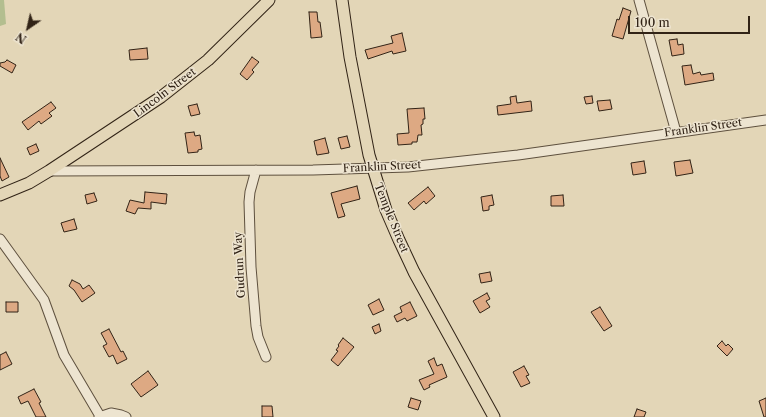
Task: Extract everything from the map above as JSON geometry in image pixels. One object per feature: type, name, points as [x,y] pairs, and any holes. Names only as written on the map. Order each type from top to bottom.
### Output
[{"type":"main road","name":"Lincoln Street","points":[[49,171],[135,115],[183,80],[220,48],[269,0]]},
{"type":"main road","name":"Temple Street","points":[[342,0],[353,76],[372,169],[386,210],[406,256],[494,417]]},
{"type":"main road","points":[[0,195],[29,183],[49,171]]},
{"type":"street","points":[[639,0],[676,132]]},
{"type":"street","name":"Franklin Street","points":[[49,171],[372,169],[408,167],[518,155],[766,120]]},
{"type":"street","name":"Gudrun Way","points":[[256,170],[249,202],[251,267],[256,326],[258,337],[266,357]]},
{"type":"street","points":[[0,239],[44,300],[64,355],[99,417],[107,413],[116,413],[126,417]]},
{"type":"green space","points":[[0,0],[4,0],[6,24],[0,26]]},
{"type":"building","points":[[623,8],[631,11],[623,39],[612,36],[617,19],[619,20]]},
{"type":"building","points":[[309,12],[317,12],[322,37],[311,38]]},
{"type":"building","points":[[402,33],[406,51],[393,54],[392,51],[368,59],[365,50],[393,43],[391,36]]},
{"type":"building","points":[[677,39],[678,45],[683,44],[684,54],[672,56],[669,40]]},
{"type":"building","points":[[147,48],[148,59],[130,60],[129,50]]},
{"type":"building","points":[[252,57],[259,62],[252,70],[254,72],[247,80],[240,74]]},
{"type":"building","points":[[7,60],[16,65],[12,73],[0,66],[0,63]]},
{"type":"building","points":[[691,65],[693,74],[700,72],[701,75],[713,73],[714,80],[685,85],[682,66]]},
{"type":"building","points":[[516,96],[517,103],[531,101],[532,111],[498,115],[497,106],[511,104],[510,97]]},
{"type":"building","points":[[592,96],[593,103],[586,104],[584,97]]},
{"type":"building","points":[[610,100],[612,109],[599,111],[597,101]]},
{"type":"building","points":[[51,102],[56,108],[49,113],[52,116],[41,124],[39,121],[28,130],[22,122]]},
{"type":"building","points":[[197,104],[200,114],[191,116],[188,106]]},
{"type":"building","points":[[424,108],[425,119],[423,119],[423,124],[421,125],[422,135],[418,135],[417,142],[398,145],[397,134],[409,133],[407,109]]},
{"type":"building","points":[[194,132],[195,136],[200,135],[202,149],[198,150],[198,152],[188,153],[185,133]]},
{"type":"building","points":[[347,136],[350,147],[341,149],[338,138]]},
{"type":"building","points":[[325,138],[329,153],[317,155],[314,141]]},
{"type":"building","points":[[36,144],[39,151],[30,155],[27,148]]},
{"type":"building","points":[[0,158],[9,177],[2,181],[0,176]]},
{"type":"building","points":[[690,160],[693,173],[676,176],[674,162]]},
{"type":"building","points":[[644,161],[646,173],[633,175],[631,163]]},
{"type":"building","points":[[357,186],[360,199],[341,204],[345,216],[338,218],[331,193]]},
{"type":"building","points":[[428,187],[435,196],[426,204],[424,201],[414,210],[408,203]]},
{"type":"building","points":[[145,192],[167,194],[166,204],[151,202],[151,209],[138,208],[135,214],[126,211],[130,200],[144,203]]},
{"type":"building","points":[[94,193],[97,201],[87,204],[85,195]]},
{"type":"building","points":[[492,195],[494,205],[489,206],[489,210],[483,211],[481,197]]},
{"type":"building","points":[[563,195],[564,206],[551,206],[551,196]]},
{"type":"building","points":[[74,219],[77,229],[64,232],[61,223]]},
{"type":"building","points":[[490,272],[492,281],[481,283],[479,274]]},
{"type":"building","points":[[72,280],[80,284],[83,289],[89,285],[95,293],[82,302],[74,290],[69,286]]},
{"type":"building","points":[[487,293],[490,299],[486,301],[490,307],[480,313],[473,301]]},
{"type":"building","points":[[379,299],[384,310],[373,315],[368,305]]},
{"type":"building","points":[[6,302],[18,302],[18,312],[6,312]]},
{"type":"building","points":[[410,302],[417,316],[407,321],[405,318],[397,322],[394,316],[402,312],[400,307]]},
{"type":"building","points":[[600,307],[612,326],[604,331],[591,312]]},
{"type":"building","points":[[379,324],[381,331],[375,334],[372,327]]},
{"type":"building","points":[[109,329],[121,352],[123,351],[127,359],[117,364],[113,355],[109,357],[103,346],[107,344],[101,333]]},
{"type":"building","points":[[343,338],[354,347],[338,366],[331,360],[338,351],[336,350]]},
{"type":"building","points":[[722,341],[726,346],[728,344],[733,349],[727,356],[717,346]]},
{"type":"building","points":[[6,352],[12,364],[0,370],[0,355]]},
{"type":"building","points":[[434,358],[437,366],[442,364],[447,377],[429,385],[430,387],[424,390],[419,380],[434,374],[428,361]]},
{"type":"building","points":[[524,366],[529,375],[526,376],[530,383],[521,387],[513,372]]},
{"type":"building","points":[[148,371],[158,385],[141,397],[131,384]]},
{"type":"building","points":[[34,389],[41,402],[39,403],[46,417],[36,417],[28,401],[21,404],[18,397]]},
{"type":"building","points":[[411,398],[421,401],[418,410],[408,407]]},
{"type":"building","points":[[766,398],[766,417],[764,417],[759,401]]},
{"type":"building","points":[[262,406],[272,406],[273,417],[262,417]]},
{"type":"building","points":[[637,409],[646,412],[644,417],[634,417]]}]
